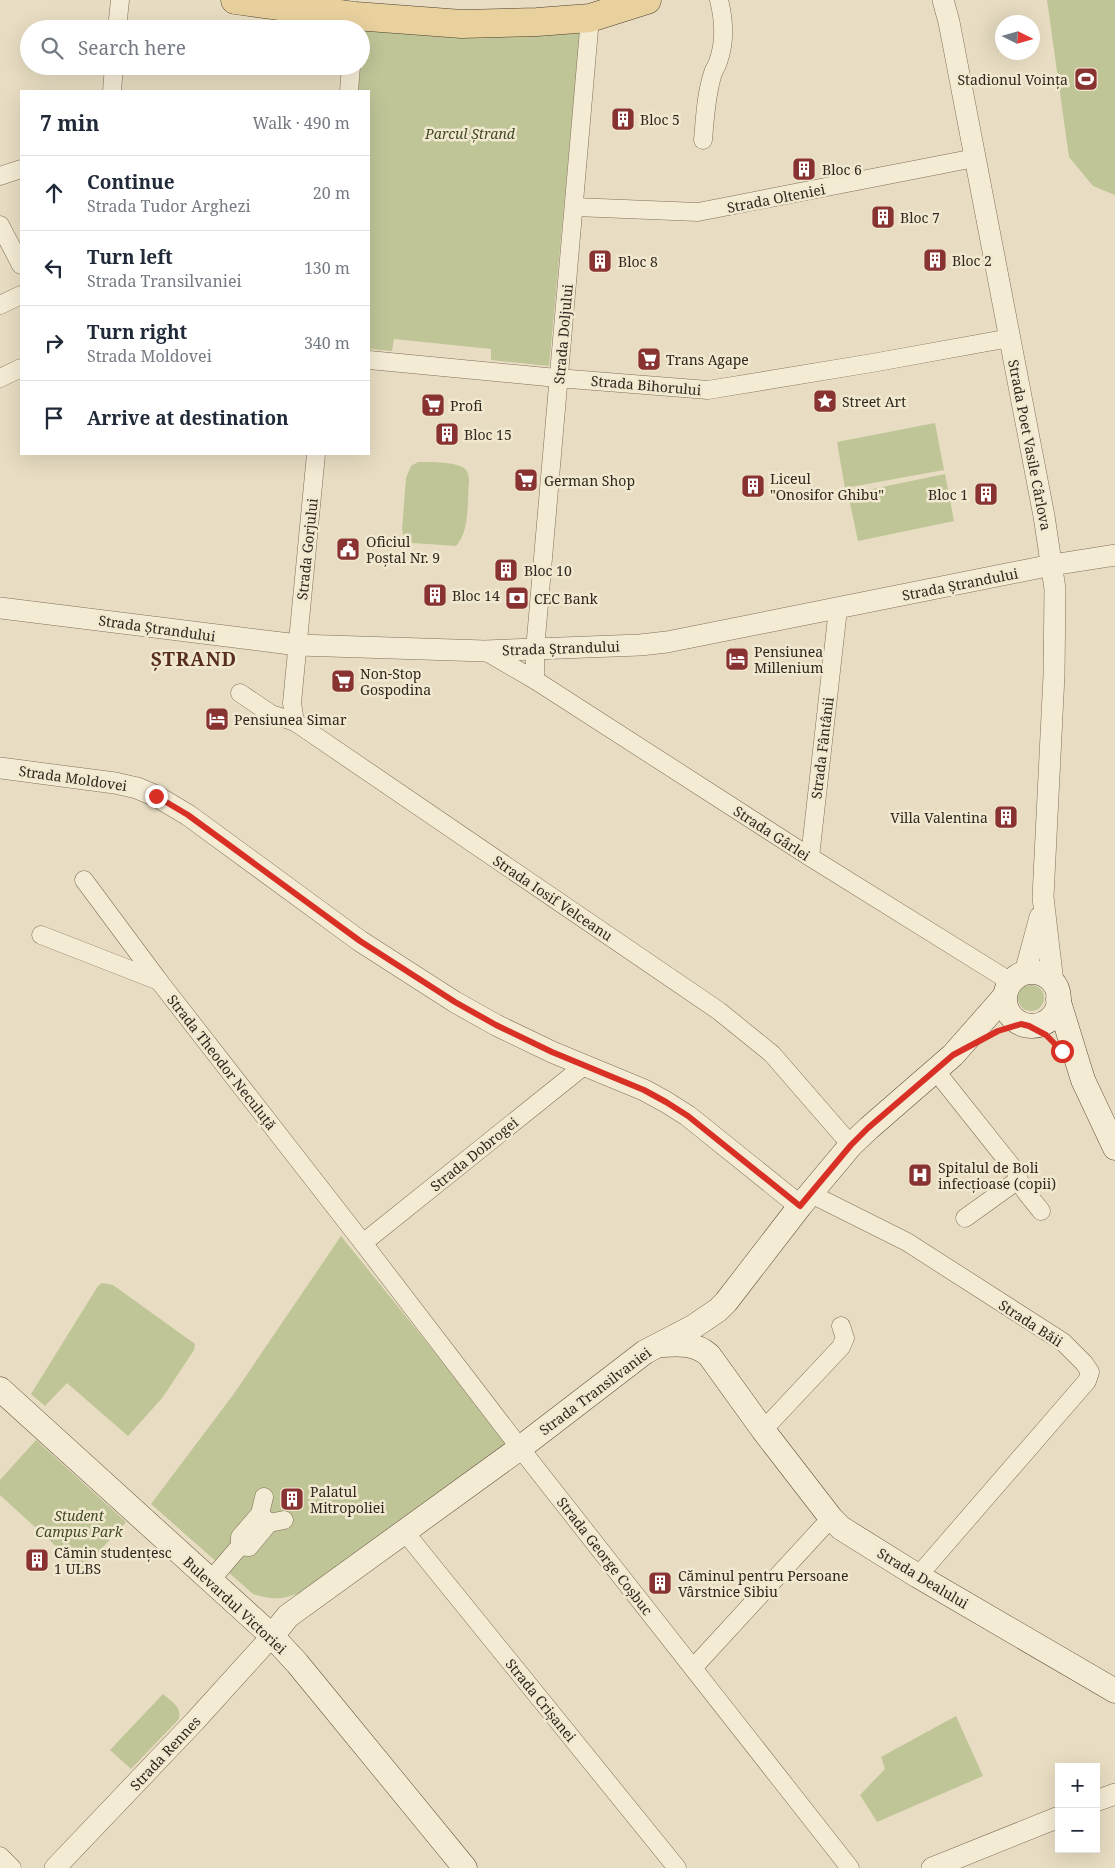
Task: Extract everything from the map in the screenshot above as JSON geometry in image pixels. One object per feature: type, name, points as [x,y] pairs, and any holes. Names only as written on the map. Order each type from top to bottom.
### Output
[{"type":"main road","points":[[235,0],[343,20]]},
{"type":"main road","points":[[370,22],[462,24],[537,22],[590,18],[647,0]]},
{"type":"main road","points":[[1083,1080],[1055,1043],[1046,1035],[1014,1019],[1008,1012],[1005,1005],[1014,984],[1032,972],[1047,977],[1056,991],[1083,1080],[1115,1148]]},
{"type":"main road","name":"Strada Transilvaniei","points":[[272,1636],[288,1616],[520,1448],[645,1352],[706,1319],[726,1302],[851,1145],[953,1055],[1014,984]]},
{"type":"main road","points":[[1025,1025],[1038,1025],[1046,1022],[1053,1016],[1057,1008],[1056,991]]},
{"type":"main road","name":"Strada Transilvaniei","points":[[953,1055],[998,1031],[1025,1025]]},
{"type":"main road","points":[[710,1356],[714,1334],[726,1302]]},
{"type":"main road","name":"Strada Dealului","points":[[657,1345],[693,1345],[701,1348],[710,1356],[763,1430],[831,1518],[841,1528],[918,1576],[1115,1691]]},
{"type":"main road","name":"Bulevardul Victoriei","points":[[0,1389],[272,1636],[465,1868]]},
{"type":"street","points":[[118,20],[120,0]]},
{"type":"street","points":[[703,140],[705,110],[723,36],[723,21],[719,0]]},
{"type":"street","name":"Strada Poet Vasile Cârlova","points":[[943,0],[949,22],[1010,338],[1052,565],[1056,610],[1043,897],[1037,930],[1014,984]]},
{"type":"street","name":"Strada Doljului","points":[[535,650],[590,18]]},
{"type":"street","points":[[112,90],[113,75]]},
{"type":"street","points":[[349,90],[350,75]]},
{"type":"street","name":"Strada Olteniei","points":[[575,207],[698,212],[975,158]]},
{"type":"street","points":[[0,176],[20,169]]},
{"type":"street","points":[[0,225],[20,263]]},
{"type":"street","points":[[0,305],[20,295]]},
{"type":"street","name":"Strada Bihorului","points":[[370,360],[708,390],[1010,338]]},
{"type":"street","points":[[0,378],[20,368]]},
{"type":"street","name":"Strada Gorjului","points":[[298,645],[316,455]]},
{"type":"street","name":"Strada Ștrandului","points":[[0,608],[298,645],[485,651],[535,650],[667,642],[1052,565],[1115,555]]},
{"type":"street","name":"Strada Fântânii","points":[[810,857],[838,608]]},
{"type":"street","points":[[294,722],[292,703],[298,645]]},
{"type":"street","points":[[535,650],[535,680]]},
{"type":"street","name":"Strada Gârlei","points":[[485,651],[535,680],[810,857],[1014,984]]},
{"type":"street","name":"Strada Iosif Velceanu","points":[[240,693],[271,714],[294,722],[735,1023],[772,1054],[851,1145]]},
{"type":"street","name":"Strada Moldovei","points":[[0,768],[115,783],[137,788],[156,796],[188,815],[360,941],[405,971],[496,1025],[552,1052],[644,1090],[688,1116],[806,1200]]},
{"type":"street","name":"Strada Theodor Neculuță","points":[[84,880],[159,981],[364,1243]]},
{"type":"street","name":"Strada Poet Vasile Cârlova","points":[[1043,897],[1056,991]]},
{"type":"street","points":[[42,935],[159,981]]},
{"type":"street","name":"Strada Dobrogei","points":[[364,1243],[585,1065]]},
{"type":"street","points":[[935,1070],[1017,1172],[1018,1180],[1041,1210]]},
{"type":"street","points":[[965,1218],[1018,1180]]},
{"type":"street","name":"Strada Băii","points":[[806,1200],[826,1203],[906,1242],[1063,1342],[1084,1363],[1090,1372],[1087,1381],[918,1576]]},
{"type":"street","name":"Strada George Coșbuc","points":[[364,1243],[520,1448],[850,1868]]},
{"type":"street","points":[[763,1430],[841,1347],[845,1338],[841,1326]]},
{"type":"street","points":[[210,1581],[240,1546],[240,1536],[269,1514]]},
{"type":"street","points":[[693,1668],[831,1518]]},
{"type":"street","name":"Strada Crișanei","points":[[404,1531],[677,1868]]},
{"type":"street","name":"Strada Rennes","points":[[55,1868],[195,1721],[272,1636]]},
{"type":"street","points":[[1100,1800],[1115,1794]]},
{"type":"street","points":[[932,1868],[1055,1818]]},
{"type":"street","points":[[0,1856],[12,1868]]},
{"type":"green space","name":"Stadionul Voința","points":[[1047,0],[1115,0],[1115,195],[1093,186],[1069,157]]},
{"type":"green space","name":"Parcul Ștrand","points":[[581,24],[549,366],[491,360],[491,349],[394,339],[392,351],[370,349],[370,90],[358,90],[360,75],[370,75],[370,27]]},
{"type":"green space","points":[[935,423],[944,470],[845,488],[837,442]]},
{"type":"green space","points":[[418,462],[457,465],[468,473],[466,524],[456,546],[413,543],[406,540],[404,536],[402,529],[406,478],[411,466]]},
{"type":"green space","points":[[945,474],[954,521],[858,541],[848,494]]},
{"type":"green space","points":[[1031,985],[1041,988],[1044,998],[1041,1008],[1031,1011],[1021,1008],[1018,998],[1021,988]]},
{"type":"green space","points":[[341,1236],[511,1447],[302,1592],[283,1598],[253,1594],[151,1504],[233,1395]]},
{"type":"green space","points":[[102,1283],[113,1285],[195,1344],[194,1350],[163,1397],[128,1436],[67,1383],[45,1406],[31,1394],[98,1286]]},
{"type":"green space","name":"Student Campus Park","points":[[36,1440],[126,1522],[82,1570],[0,1495],[0,1480]]},
{"type":"green space","points":[[163,1694],[178,1708],[179,1719],[131,1769],[110,1750]]},
{"type":"green space","points":[[956,1716],[983,1776],[877,1822],[860,1795],[885,1769],[881,1757]]},
{"type":"place","name":"Stadionul Voința","points":[[1086,79]]},
{"type":"place","name":"Bloc 5","points":[[623,119]]},
{"type":"place","name":"Bloc 6","points":[[804,169]]},
{"type":"place","name":"Bloc 7","points":[[883,217]]},
{"type":"place","name":"Bloc 2","points":[[935,260]]},
{"type":"place","name":"Bloc 8","points":[[600,261]]},
{"type":"place","name":"Trans Agape","points":[[649,359]]},
{"type":"place","name":"Street Art","points":[[825,401]]},
{"type":"place","name":"Profi","points":[[433,405]]},
{"type":"place","name":"Bloc 15","points":[[447,434]]},
{"type":"place","name":"German Shop","points":[[526,480]]},
{"type":"place","name":"Liceul \"Onosifor Ghibu\"","points":[[753,486]]},
{"type":"place","name":"Bloc 1","points":[[986,494]]},
{"type":"place","name":"Oficiul Poștal Nr. 9","points":[[348,549]]},
{"type":"place","name":"Bloc 10","points":[[506,570]]},
{"type":"place","name":"Bloc 14","points":[[435,595]]},
{"type":"place","name":"CEC Bank","points":[[517,598]]},
{"type":"place","name":"Pensiunea Millenium","points":[[737,659]]},
{"type":"place","name":"Non-Stop Gospodina","points":[[343,681]]},
{"type":"place","name":"Pensiunea Simar","points":[[217,719]]},
{"type":"place","name":"Villa Valentina","points":[[1006,817]]},
{"type":"place","name":"Spitalul de Boli infecțioase (copii)","points":[[920,1175]]},
{"type":"place","name":"Palatul Mitropoliei","points":[[292,1499]]},
{"type":"place","name":"Cămin studențesc 1 ULBS","points":[[37,1560]]},
{"type":"place","name":"Căminul pentru Persoane Vârstnice Sibiu","points":[[660,1583]]},
{"type":"district","name":"ȘTRAND","points":[[194,659]]},
{"type":"route","points":[[156,796],[188,815],[282,882],[360,941],[455,1002],[496,1025],[552,1052],[644,1090],[688,1116],[800,1206],[851,1145],[868,1128],[953,1055],[998,1031],[1021,1024],[1046,1035],[1062,1051]]}]
